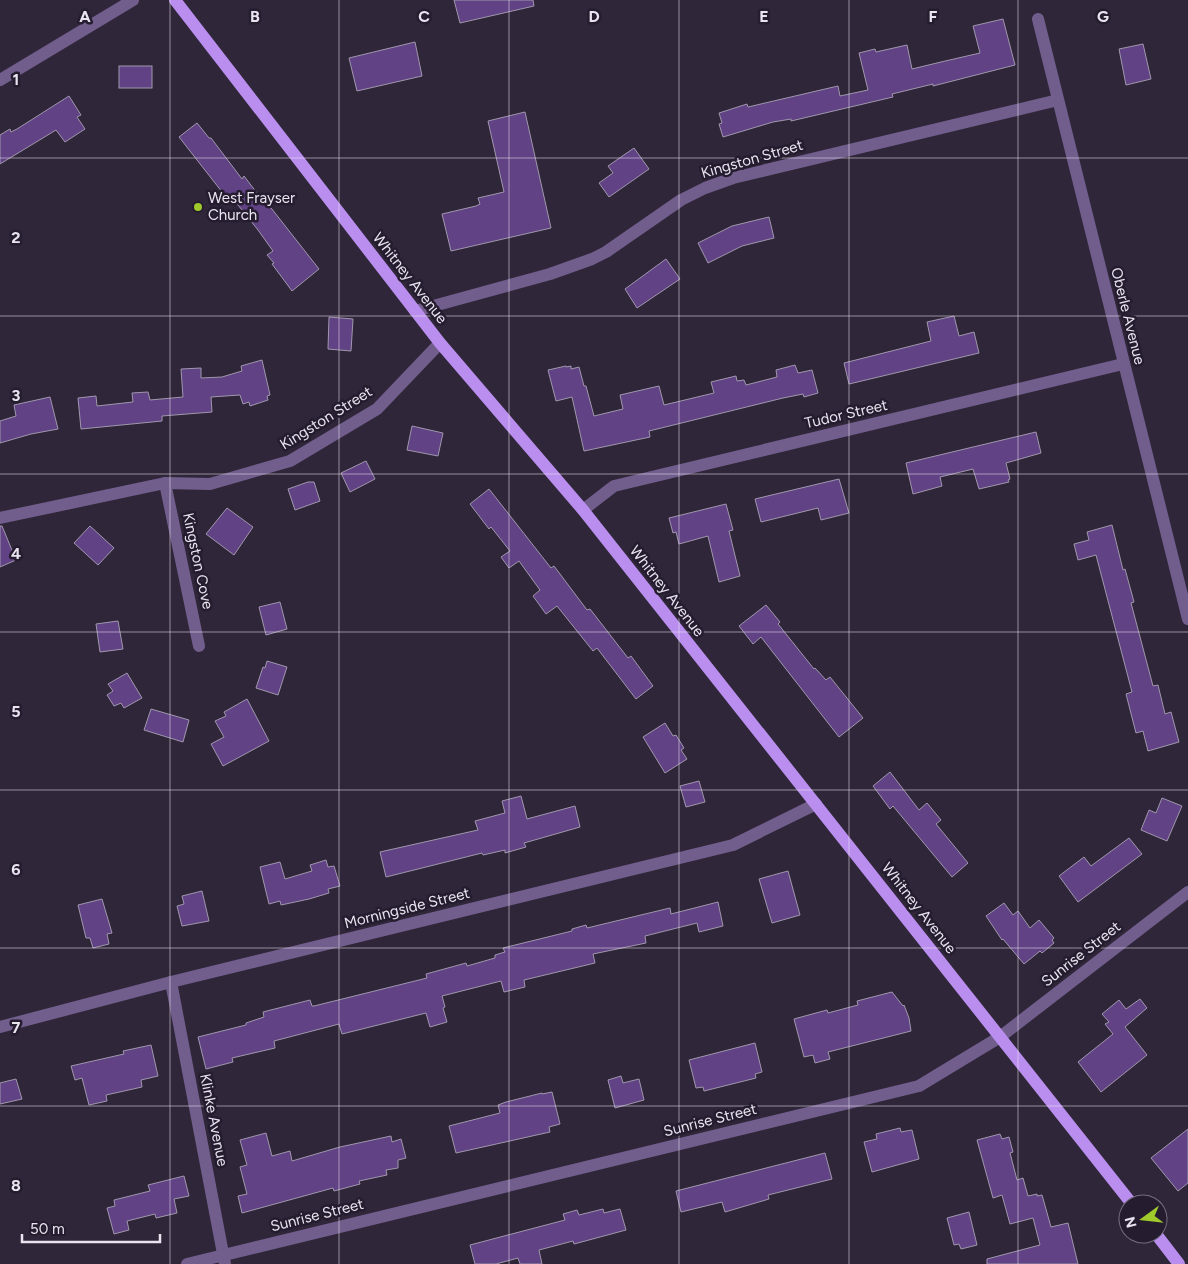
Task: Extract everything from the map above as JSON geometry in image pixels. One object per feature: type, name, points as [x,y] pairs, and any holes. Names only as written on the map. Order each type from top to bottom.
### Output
[{"type":"main road","name":"Whitney Avenue","points":[[175,0],[440,343],[583,510],[1124,1194]]},
{"type":"main road","points":[[1164,1244],[1179,1264]]},
{"type":"street","points":[[0,80],[133,0]]},
{"type":"street","name":"Oberle Avenue","points":[[1038,19],[1188,619]]},
{"type":"street","name":"Kingston Street","points":[[415,311],[550,274],[592,260],[681,200],[724,181],[1058,100]]},
{"type":"street","name":"Kingston Street","points":[[0,518],[165,483],[210,484],[290,462],[377,409],[440,343]]},
{"type":"street","name":"Tudor Street","points":[[583,510],[614,486],[1123,364]]},
{"type":"street","name":"Kingston Cove","points":[[165,483],[199,646]]},
{"type":"street","name":"Morningside Street","points":[[0,1027],[172,982],[733,844],[816,804]]},
{"type":"street","name":"Sunrise Street","points":[[187,1264],[224,1259],[919,1086],[1000,1037],[1188,892]]},
{"type":"street","name":"Klinke Avenue","points":[[172,982],[224,1259]]},
{"type":"building","points":[[454,0],[533,0],[534,6],[460,23]]},
{"type":"building","points":[[1003,19],[1015,65],[933,86],[933,84],[892,94],[893,97],[791,121],[791,119],[773,122],[723,137],[719,124],[722,123],[719,113],[747,104],[748,107],[838,86],[840,96],[868,90],[859,53],[875,49],[876,52],[907,45],[912,69],[980,53],[973,26]]},
{"type":"building","points":[[415,42],[422,76],[357,91],[349,58]]},
{"type":"building","points":[[1143,44],[1151,79],[1126,85],[1119,49]]},
{"type":"building","points":[[119,66],[152,66],[152,88],[119,88]]},
{"type":"building","points":[[69,96],[81,115],[77,117],[85,129],[65,142],[56,130],[0,164],[0,135],[10,129],[11,132],[17,129]]},
{"type":"building","points":[[525,112],[551,228],[451,251],[442,214],[476,206],[480,204],[478,198],[504,192],[488,121]]},
{"type":"building","points":[[197,123],[211,138],[242,179],[244,176],[263,201],[264,199],[319,269],[292,291],[272,264],[274,263],[267,255],[273,251],[258,230],[234,200],[231,203],[179,137]]},
{"type":"building","points":[[634,148],[649,169],[609,197],[599,183],[613,173],[608,166]]},
{"type":"building","points":[[769,217],[774,238],[742,246],[708,263],[698,243],[732,226]]},
{"type":"building","points":[[666,259],[680,279],[637,308],[625,289]]},
{"type":"building","points":[[954,316],[959,336],[974,332],[979,353],[849,384],[844,363],[931,341],[927,322]]},
{"type":"building","points":[[329,317],[353,319],[351,351],[328,349]]},
{"type":"building","points":[[262,360],[270,395],[267,396],[268,400],[250,406],[249,402],[243,404],[240,395],[211,397],[212,412],[162,416],[162,421],[81,429],[78,398],[96,396],[97,406],[133,402],[132,393],[148,392],[150,400],[183,397],[181,369],[201,368],[201,378],[222,377],[242,371],[241,366]]},
{"type":"building","points":[[795,365],[798,373],[812,370],[818,393],[804,397],[803,394],[783,398],[649,431],[650,437],[584,451],[572,397],[556,401],[548,370],[566,366],[571,366],[571,369],[579,367],[594,416],[623,409],[620,395],[659,386],[664,405],[714,393],[711,382],[736,376],[737,381],[744,380],[746,385],[777,377],[776,370]]},
{"type":"building","points":[[50,397],[58,429],[0,443],[0,421],[16,416],[14,405]]},
{"type":"building","points":[[412,426],[443,433],[438,456],[407,450]]},
{"type":"building","points":[[1036,432],[1041,453],[1006,463],[1009,482],[979,489],[973,469],[940,477],[942,486],[913,494],[906,463]]},
{"type":"building","points":[[366,461],[375,479],[350,492],[341,473]]},
{"type":"building","points":[[839,479],[849,513],[821,520],[818,508],[761,522],[755,499]]},
{"type":"building","points":[[308,482],[314,482],[320,501],[295,510],[288,489]]},
{"type":"building","points":[[489,489],[551,568],[554,566],[587,610],[590,609],[628,658],[631,656],[653,686],[636,699],[597,648],[593,651],[557,606],[546,614],[533,596],[540,590],[519,561],[509,568],[501,557],[510,551],[491,527],[489,529],[470,504]]},
{"type":"building","points":[[726,504],[733,530],[729,531],[740,576],[719,582],[708,536],[679,544],[676,532],[673,533],[669,518]]},
{"type":"building","points":[[227,508],[253,527],[234,555],[206,534]]},
{"type":"building","points":[[1112,525],[1123,570],[1125,569],[1134,602],[1131,603],[1153,686],[1158,685],[1165,714],[1171,712],[1179,742],[1148,751],[1143,731],[1136,733],[1126,694],[1132,692],[1096,555],[1078,560],[1074,544],[1089,540],[1087,532]]},
{"type":"building","points":[[0,526],[2,526],[16,560],[0,567]]},
{"type":"building","points":[[90,526],[114,548],[98,565],[74,543]]},
{"type":"building","points":[[280,602],[287,629],[266,635],[259,607]]},
{"type":"building","points":[[766,605],[780,622],[778,624],[814,669],[826,680],[830,677],[863,718],[839,737],[761,637],[753,644],[739,626]]},
{"type":"building","points":[[118,621],[123,649],[100,652],[96,624]]},
{"type":"building","points":[[267,661],[287,667],[278,695],[256,688]]},
{"type":"building","points":[[127,673],[142,698],[124,708],[121,703],[114,706],[107,695],[113,691],[108,684]]},
{"type":"building","points":[[247,699],[269,741],[223,766],[211,744],[224,737],[215,721],[226,716],[224,712]]},
{"type":"building","points":[[151,709],[189,720],[183,742],[144,730]]},
{"type":"building","points":[[665,723],[684,748],[681,750],[687,759],[665,773],[643,737]]},
{"type":"building","points":[[890,772],[919,810],[927,803],[941,820],[936,824],[968,863],[952,877],[893,806],[890,809],[873,786]]},
{"type":"building","points":[[699,781],[705,802],[686,807],[680,786]]},
{"type":"building","points":[[521,796],[527,819],[575,806],[580,827],[524,843],[526,847],[505,853],[505,850],[483,855],[482,853],[386,877],[380,852],[478,830],[475,821],[505,813],[502,801]]},
{"type":"building","points":[[1162,798],[1182,806],[1167,841],[1141,830],[1149,810],[1156,813]]},
{"type":"building","points":[[1129,838],[1142,854],[1078,902],[1059,876],[1084,857],[1091,866]]},
{"type":"building","points":[[326,860],[328,867],[334,866],[340,886],[328,889],[329,893],[309,899],[281,905],[280,901],[269,904],[260,867],[280,862],[285,879],[312,871],[310,865]]},
{"type":"building","points":[[788,871],[800,915],[772,923],[759,879]]},
{"type":"building","points":[[202,891],[209,921],[182,926],[177,906],[184,904],[182,896]]},
{"type":"building","points":[[102,899],[112,933],[107,934],[109,944],[93,948],[90,938],[86,938],[78,905]]},
{"type":"building","points":[[718,902],[723,926],[699,932],[697,923],[645,936],[646,943],[593,954],[595,963],[524,980],[525,987],[504,992],[501,981],[442,996],[447,1022],[430,1027],[426,1013],[342,1034],[339,1024],[274,1041],[275,1048],[232,1058],[233,1062],[206,1069],[198,1037],[246,1025],[246,1023],[264,1017],[263,1012],[310,1000],[312,1006],[314,1006],[427,978],[426,974],[466,963],[467,966],[495,958],[495,955],[505,952],[503,948],[572,931],[572,929],[586,925],[587,928],[670,908],[671,914]]},
{"type":"building","points":[[1004,903],[1013,915],[1018,911],[1030,928],[1039,920],[1054,938],[1052,940],[1054,943],[1024,964],[1002,940],[986,916]]},
{"type":"building","points":[[892,992],[904,1005],[911,1031],[828,1052],[830,1059],[815,1063],[813,1055],[804,1057],[794,1019],[827,1010],[828,1013],[858,1005],[857,1001]]},
{"type":"building","points":[[1140,999],[1147,1008],[1125,1027],[1147,1055],[1101,1092],[1078,1062],[1113,1034],[1105,1024],[1109,1022],[1102,1014],[1119,1000],[1126,1009]]},
{"type":"building","points":[[755,1043],[762,1072],[755,1074],[756,1078],[704,1091],[703,1087],[696,1088],[689,1060]]},
{"type":"building","points":[[151,1045],[158,1076],[141,1080],[142,1087],[106,1095],[107,1101],[89,1105],[82,1078],[75,1080],[71,1066],[124,1054],[123,1051]]},
{"type":"building","points":[[621,1076],[623,1083],[639,1079],[644,1100],[615,1108],[608,1080]]},
{"type":"building","points":[[16,1079],[22,1099],[0,1104],[0,1083]]},
{"type":"building","points":[[552,1092],[560,1124],[549,1127],[550,1132],[456,1153],[449,1126],[500,1113],[498,1105],[506,1102]]},
{"type":"building","points":[[900,1128],[901,1132],[912,1130],[919,1159],[872,1172],[864,1142],[877,1139],[876,1134]]},
{"type":"building","points":[[1188,1129],[1188,1183],[1178,1191],[1151,1158]]},
{"type":"building","points":[[266,1133],[272,1156],[290,1151],[292,1161],[340,1147],[391,1136],[392,1142],[401,1139],[406,1158],[398,1160],[398,1168],[386,1170],[387,1175],[359,1181],[360,1184],[334,1191],[333,1188],[242,1213],[238,1196],[247,1194],[240,1167],[247,1165],[240,1140]]},
{"type":"building","points":[[1000,1134],[1002,1139],[1009,1137],[1013,1152],[1010,1153],[1017,1180],[1023,1178],[1028,1196],[1042,1195],[1051,1227],[1068,1223],[1078,1264],[987,1264],[987,1259],[1040,1245],[1033,1218],[1010,1224],[1002,1195],[993,1198],[977,1140]]},
{"type":"building","points":[[825,1153],[832,1179],[768,1195],[769,1199],[725,1212],[722,1202],[681,1212],[676,1191]]},
{"type":"building","points":[[184,1176],[189,1196],[174,1199],[177,1213],[156,1218],[155,1214],[127,1221],[129,1230],[114,1234],[107,1208],[115,1206],[114,1200],[150,1191],[148,1185]]},
{"type":"building","points":[[603,1209],[604,1213],[620,1209],[626,1230],[574,1244],[573,1241],[539,1250],[542,1264],[520,1264],[518,1258],[496,1264],[475,1264],[470,1245],[565,1220],[563,1214],[577,1210],[579,1215]]},
{"type":"building","points":[[969,1212],[977,1245],[961,1249],[959,1244],[954,1245],[947,1218]]},
{"type":"place","name":"West Frayser Church","points":[[198,207]]}]
